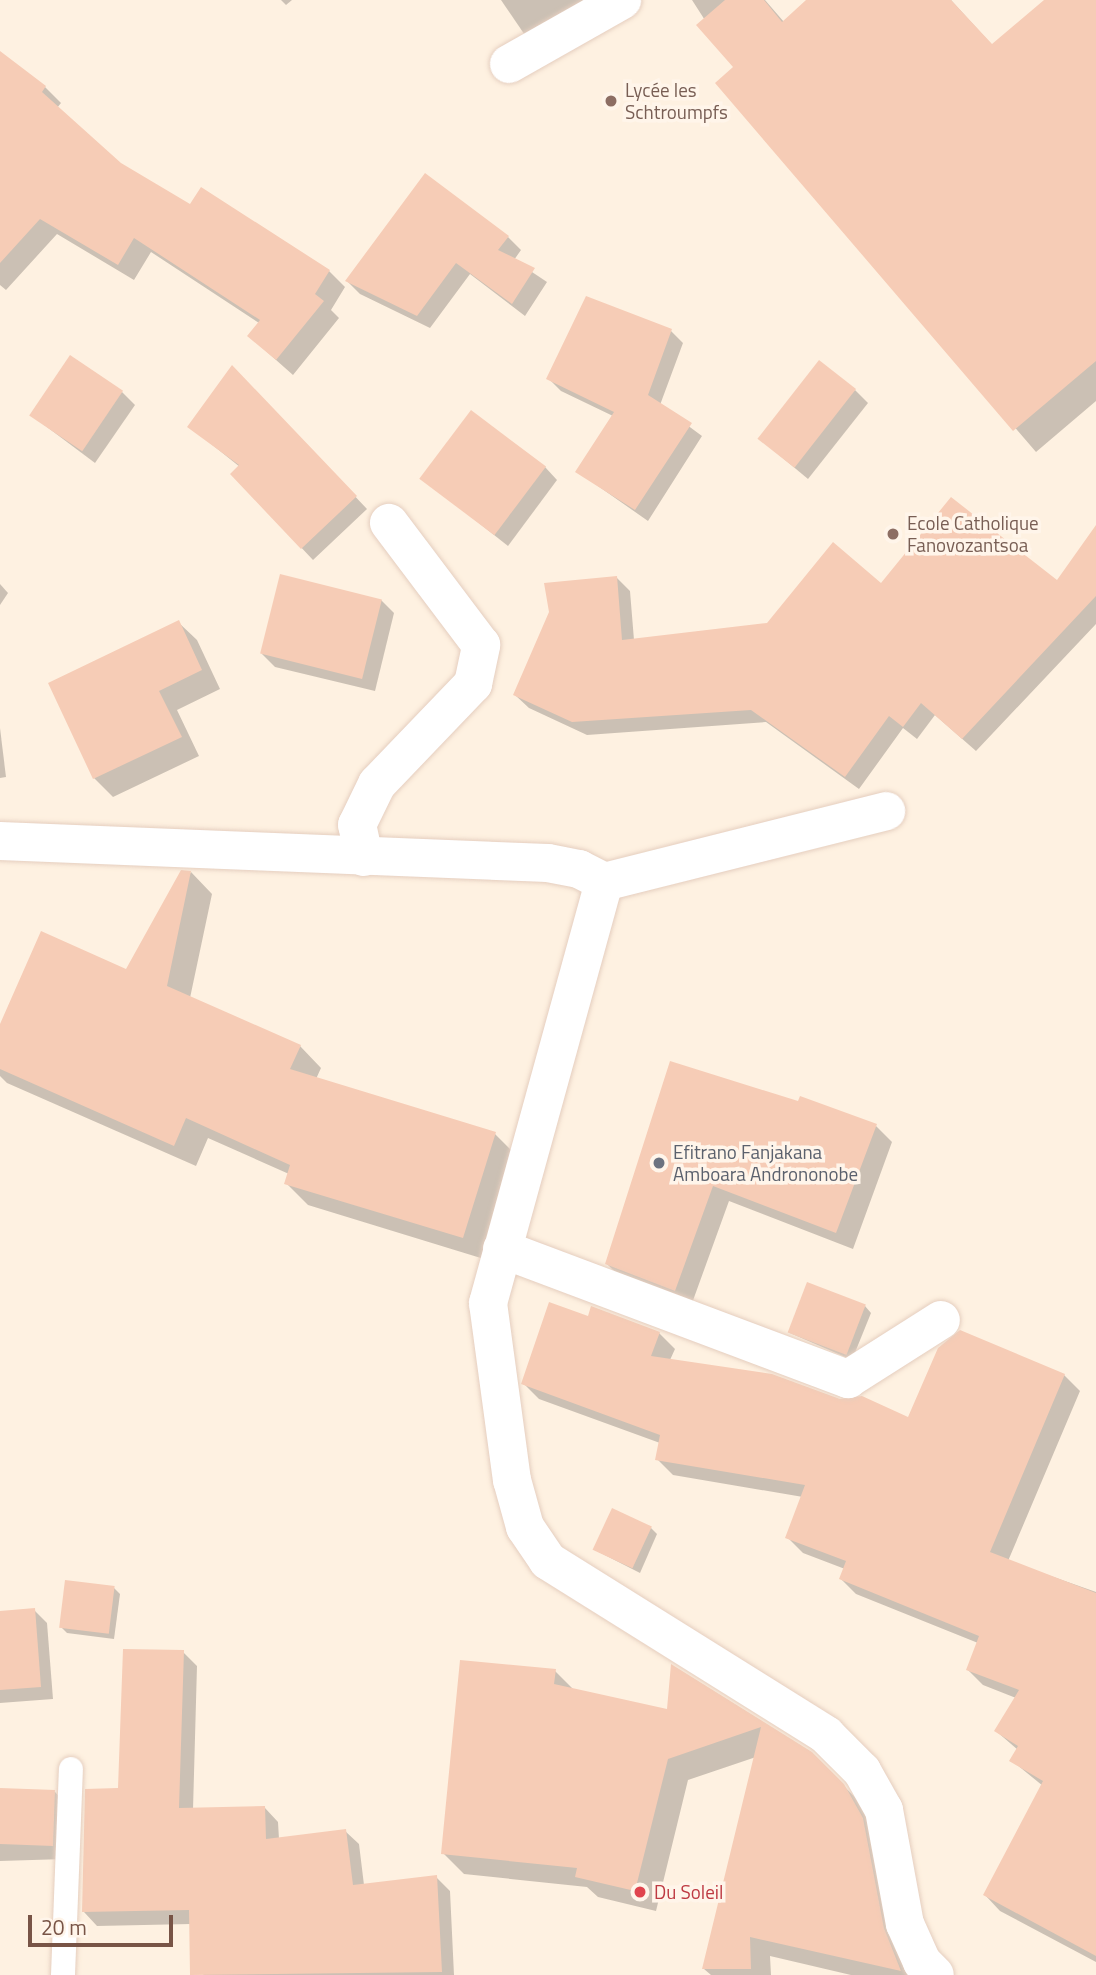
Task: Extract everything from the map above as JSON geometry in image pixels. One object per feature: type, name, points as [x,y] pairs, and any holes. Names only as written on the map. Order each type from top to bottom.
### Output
[{"type":"street","points":[[509,64],[622,0]]},
{"type":"street","points":[[364,857],[357,825],[377,784],[472,684],[481,645],[389,523]]},
{"type":"street","points":[[0,841],[548,863],[579,869],[604,882],[886,811]]},
{"type":"street","points":[[604,882],[488,1303],[512,1480],[525,1527],[548,1561],[826,1735],[862,1771],[884,1810],[905,1924],[922,1962],[935,1975]]},
{"type":"street","points":[[502,1249],[848,1379],[941,1320]]},
{"type":"lane","points":[[63,1975],[71,1769]]},
{"type":"building","points":[[725,0],[764,0],[782,22],[806,0],[951,0],[992,44],[1044,0],[1096,0],[1096,361],[1013,431],[715,83],[733,67],[696,25]]},
{"type":"building","points":[[0,51],[46,86],[42,92],[121,163],[190,204],[201,187],[330,270],[315,294],[324,301],[276,360],[247,336],[260,320],[134,238],[118,265],[40,219],[0,263]]},
{"type":"building","points":[[425,173],[509,236],[498,250],[535,268],[512,304],[456,263],[417,316],[345,281]]},
{"type":"building","points":[[586,296],[672,329],[648,395],[692,423],[635,510],[575,472],[614,412],[546,379]]},
{"type":"building","points":[[70,355],[123,391],[82,451],[29,416]]},
{"type":"building","points":[[819,360],[856,389],[794,468],[757,439]]},
{"type":"building","points":[[232,365],[357,496],[301,549],[230,474],[239,465],[187,427]]},
{"type":"building","points":[[471,410],[546,467],[494,535],[419,479]]},
{"type":"building","points":[[951,497],[1057,580],[1096,525],[1096,596],[962,739],[921,703],[903,727],[889,716],[845,777],[751,710],[572,722],[513,695],[549,612],[544,583],[617,576],[622,640],[767,623],[833,542],[881,583]]},
{"type":"building","points":[[280,574],[382,599],[362,679],[260,654]]},
{"type":"building","points":[[179,620],[202,670],[159,691],[182,737],[93,779],[48,683]]},
{"type":"building","points":[[181,870],[191,871],[167,986],[301,1045],[290,1069],[496,1132],[463,1238],[284,1184],[290,1165],[186,1118],[174,1146],[0,1069],[0,1024],[41,931],[126,969]]},
{"type":"building","points":[[670,1061],[798,1101],[800,1096],[877,1124],[836,1233],[713,1186],[675,1291],[605,1264]]},
{"type":"building","points":[[807,1282],[866,1305],[846,1355],[788,1332]]},
{"type":"building","points":[[549,1302],[588,1316],[591,1306],[660,1332],[651,1356],[772,1374],[840,1399],[862,1396],[908,1417],[938,1348],[960,1330],[1065,1374],[990,1552],[1096,1593],[1096,1956],[983,1895],[1043,1781],[1009,1761],[1018,1746],[994,1731],[1019,1690],[966,1670],[979,1636],[839,1579],[846,1561],[785,1538],[805,1485],[655,1460],[660,1435],[521,1384]]},
{"type":"building","points":[[612,1508],[652,1527],[632,1568],[593,1550]]},
{"type":"building","points":[[65,1580],[115,1586],[109,1634],[59,1628]]},
{"type":"building","points":[[35,1608],[41,1687],[0,1690],[0,1611]]},
{"type":"building","points":[[123,1649],[184,1650],[179,1808],[265,1806],[266,1839],[346,1829],[353,1885],[437,1875],[442,1972],[190,1975],[189,1910],[82,1912],[85,1789],[118,1788]]},
{"type":"building","points":[[460,1660],[556,1669],[554,1684],[667,1709],[671,1664],[812,1752],[844,1784],[863,1818],[884,1928],[901,1971],[750,1937],[751,1969],[702,1969],[761,1727],[668,1759],[635,1891],[575,1877],[577,1868],[441,1854]]},
{"type":"building","points":[[0,1788],[55,1790],[53,1846],[0,1844]]},
{"type":"place","name":"Lycée les Schtroumpfs","points":[[611,101]]},
{"type":"place","name":"Ecole Catholique Fanovozantsoa","points":[[893,534]]},
{"type":"place","name":"Efitrano Fanjakana Amboara Andrononobe","points":[[659,1163]]},
{"type":"place","name":"Du Soleil","points":[[640,1892]]}]
